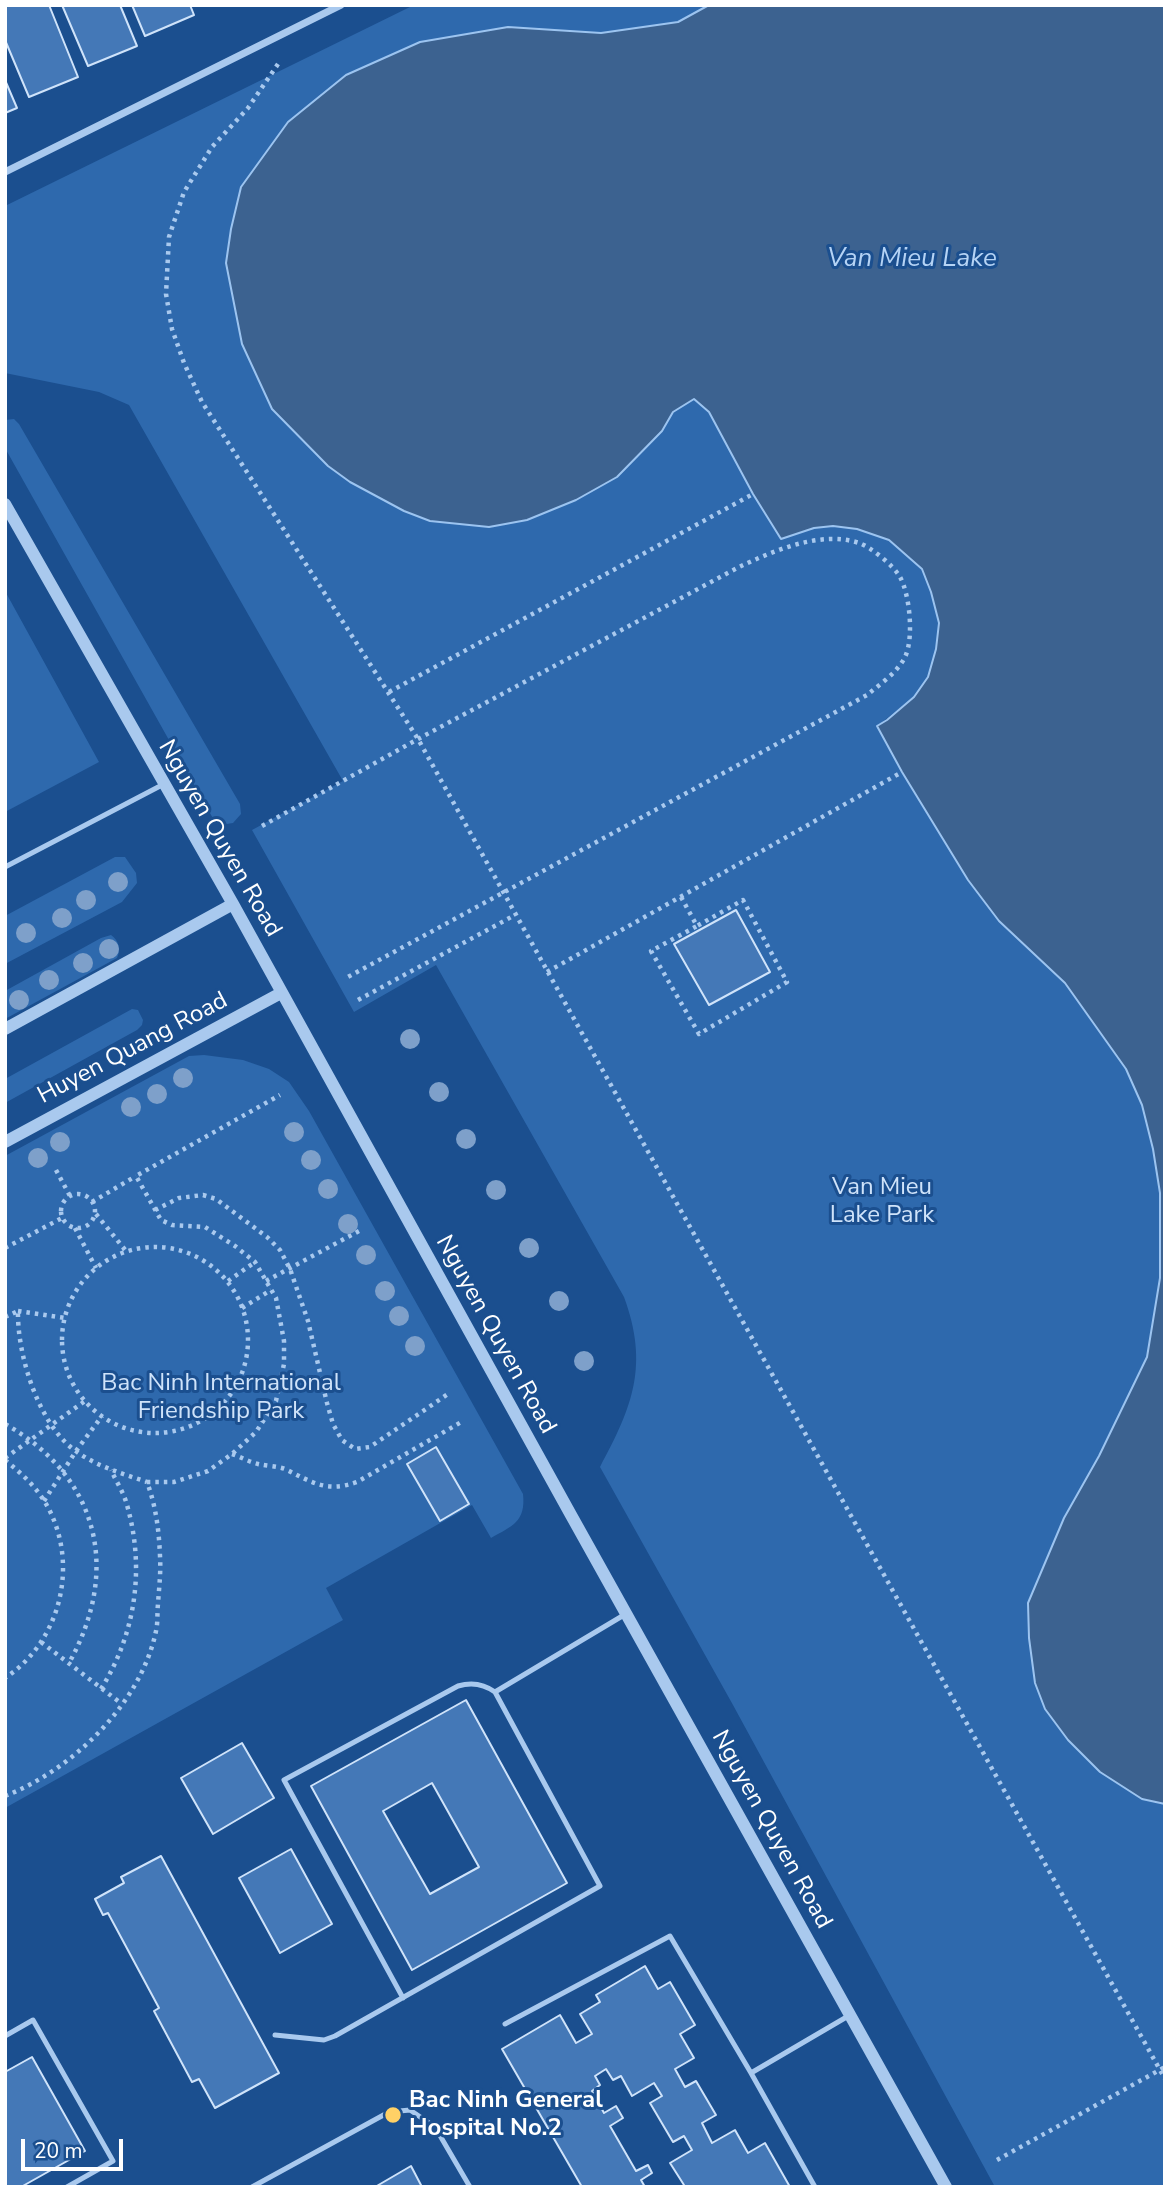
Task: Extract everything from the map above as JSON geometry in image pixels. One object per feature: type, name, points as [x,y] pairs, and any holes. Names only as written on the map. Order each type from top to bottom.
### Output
[{"type":"street","points":[[5,172],[341,5]]},
{"type":"street","name":"Nguyen Quyen Road","points":[[5,504],[233,904],[946,2187]]},
{"type":"street","points":[[5,1029],[233,904]]},
{"type":"street","name":"Huyen Quang Road","points":[[5,1142],[281,993]]},
{"type":"lane","points":[[5,867],[164,784]]},
{"type":"lane","points":[[495,1692],[627,1614]]},
{"type":"lane","points":[[275,2035],[324,2040],[403,1998],[600,1886],[495,1692],[482,1685],[467,1683],[458,1686],[284,1780],[403,1998]]},
{"type":"lane","points":[[505,2024],[670,1936],[815,2187]]},
{"type":"lane","points":[[751,2073],[850,2015]]},
{"type":"lane","points":[[5,2036],[33,2020],[113,2161],[67,2187]]},
{"type":"lane","points":[[252,2187],[389,2112],[410,2110],[435,2127],[470,2187]]},
{"type":"path","points":[[278,64],[248,108],[212,147],[184,192],[169,237],[166,294],[172,329],[184,363],[202,402],[418,739],[1162,2069],[1165,2079]]},
{"type":"path","points":[[389,692],[753,494]]},
{"type":"path","points":[[262,826],[418,739],[727,573],[779,548],[833,539],[859,543],[879,555],[900,577],[909,609],[910,634],[906,656],[890,676],[867,695],[346,978]]},
{"type":"path","points":[[547,972],[902,772]]},
{"type":"path","points":[[681,897],[697,926]]},
{"type":"path","points":[[743,900],[787,982],[699,1034],[651,951],[697,926],[743,900]]},
{"type":"path","points":[[358,1000],[515,915]]},
{"type":"path","points":[[92,1202],[280,1094]]},
{"type":"path","points":[[56,1170],[70,1196]]},
{"type":"path","points":[[18,1311],[22,1350],[33,1390],[51,1424],[76,1451],[97,1464],[147,1482],[174,1482],[208,1471],[256,1432],[276,1401],[284,1364],[284,1341],[279,1310],[272,1290],[255,1262],[235,1245],[205,1227],[172,1225],[161,1220],[136,1176]]},
{"type":"path","points":[[96,1268],[75,1228],[62,1218],[62,1204],[70,1196],[80,1194],[92,1202],[95,1213],[125,1251]]},
{"type":"path","points":[[155,1210],[187,1195],[203,1195],[216,1199],[280,1250],[290,1269],[311,1335],[327,1403],[342,1440],[355,1449],[370,1447],[448,1394]]},
{"type":"path","points":[[75,1228],[90,1223],[95,1213]]},
{"type":"path","points":[[5,1248],[62,1218]]},
{"type":"path","points":[[266,1282],[359,1231]]},
{"type":"path","points":[[148,1247],[170,1248],[192,1254],[211,1265],[228,1281],[242,1308],[248,1337],[244,1366],[232,1393],[212,1414],[186,1428],[157,1433],[128,1429],[102,1416],[85,1401],[71,1379],[65,1362],[62,1336],[74,1294],[96,1268],[125,1251],[148,1247]]},
{"type":"path","points":[[228,1281],[255,1262]]},
{"type":"path","points":[[242,1308],[272,1290]]},
{"type":"path","points":[[5,1317],[18,1311],[65,1318]]},
{"type":"path","points":[[5,1678],[23,1665],[41,1642],[61,1597],[64,1564],[58,1531],[44,1502],[33,1486],[5,1459],[85,1401]]},
{"type":"path","points":[[44,1502],[102,1416]]},
{"type":"path","points":[[232,1454],[253,1463],[282,1468],[312,1483],[330,1487],[345,1486],[357,1482],[463,1421]]},
{"type":"path","points":[[5,1424],[40,1446],[78,1493],[90,1519],[96,1545],[96,1591],[85,1632],[69,1663]]},
{"type":"path","points":[[101,1689],[127,1638],[134,1612],[136,1585],[137,1559],[127,1502],[110,1469]]},
{"type":"path","points":[[5,1796],[29,1787],[72,1758],[114,1715],[135,1685],[157,1630],[161,1579],[159,1539],[153,1498],[147,1482]]},
{"type":"path","points":[[41,1642],[122,1704]]},
{"type":"path","points":[[997,2160],[1162,2069]]},
{"type":"green space","name":"Van Mieu Lake Park","points":[[414,5],[709,5],[678,22],[601,33],[508,27],[421,42],[346,75],[226,263],[242,344],[272,409],[328,466],[527,520],[576,500],[617,477],[662,431],[673,412],[694,399],[709,412],[753,494],[781,538],[814,528],[833,526],[857,529],[889,540],[922,569],[939,623],[936,649],[928,677],[914,697],[877,726],[902,773],[968,880],[999,921],[1065,983],[1126,1069],[1142,1105],[1160,1193],[1160,1278],[1147,1357],[1099,1456],[1064,1518],[1028,1603],[1035,1683],[1045,1709],[1142,1799],[1165,1804],[1165,2187],[995,2187],[733,1705],[600,1467],[621,1424],[634,1385],[635,1344],[632,1321],[624,1297],[436,965],[354,1012],[252,830],[343,781],[129,405],[99,392],[5,373],[5,206]]},
{"type":"green space","points":[[14,419],[240,804],[241,814],[233,823],[220,825],[215,822],[5,448],[5,420]]},
{"type":"green space","points":[[5,591],[99,762],[5,812]]},
{"type":"green space","points":[[115,857],[125,857],[136,873],[137,883],[122,902],[5,964],[5,916]]},
{"type":"green space","points":[[111,935],[119,945],[117,958],[5,1019],[5,991]]},
{"type":"green space","points":[[132,1009],[138,1010],[143,1020],[137,1030],[5,1103],[5,1079]]},
{"type":"green space","name":"Bac Ninh International Friendship Park","points":[[204,1055],[243,1060],[269,1069],[289,1082],[309,1111],[523,1494],[522,1511],[516,1522],[491,1538],[472,1505],[326,1588],[343,1620],[5,1808],[5,1156],[189,1056]]},
{"type":"water","name":"Van Mieu Lake","points":[[709,5],[1165,5],[1165,1804],[1142,1799],[1100,1772],[1068,1740],[1045,1709],[1035,1683],[1028,1603],[1064,1518],[1099,1456],[1147,1357],[1160,1278],[1160,1193],[1153,1149],[1142,1105],[1126,1069],[1065,983],[999,921],[968,880],[877,726],[914,697],[928,677],[936,649],[939,623],[922,569],[889,540],[857,529],[833,526],[814,528],[781,539],[753,494],[709,412],[694,399],[673,412],[662,431],[617,477],[576,500],[527,520],[489,527],[430,521],[404,511],[350,482],[328,466],[272,409],[242,344],[226,263],[241,187],[288,122],[346,75],[420,42],[508,27],[601,33],[678,22]]},
{"type":"building","points":[[5,5],[49,5],[78,77],[29,97],[5,40]]},
{"type":"building","points":[[62,5],[120,5],[137,46],[88,66]]},
{"type":"building","points":[[132,5],[190,5],[194,15],[145,36]]},
{"type":"building","points":[[5,80],[17,108],[5,113]]},
{"type":"building","points":[[736,910],[770,972],[709,1005],[674,944]]},
{"type":"building","points":[[436,1447],[469,1504],[440,1521],[407,1464]]},
{"type":"building","points":[[466,1700],[567,1883],[412,1970],[311,1786]],"holes":[[[432,1783],[479,1867],[430,1894],[383,1811]]]},
{"type":"building","points":[[242,1743],[274,1798],[213,1834],[181,1778]]},
{"type":"building","points":[[291,1849],[332,1924],[280,1953],[239,1878]]},
{"type":"building","points":[[161,1856],[279,2073],[215,2108],[199,2079],[192,2082],[154,2011],[159,2008],[108,1913],[103,1915],[95,1899],[124,1883],[121,1877]]},
{"type":"building","points":[[645,1966],[658,1989],[670,1982],[695,2025],[680,2034],[694,2058],[675,2069],[685,2087],[696,2081],[716,2115],[702,2123],[712,2143],[735,2130],[748,2153],[765,2143],[790,2187],[682,2187],[684,2185],[670,2163],[692,2150],[684,2136],[673,2142],[650,2103],[662,2096],[654,2083],[632,2096],[621,2076],[613,2080],[606,2069],[595,2076],[600,2085],[592,2091],[604,2113],[616,2106],[623,2118],[610,2126],[636,2171],[648,2165],[652,2173],[641,2180],[645,2187],[582,2187],[502,2049],[560,2015],[576,2043],[592,2034],[580,2014],[600,2002],[596,1995]]},
{"type":"building","points":[[32,2057],[85,2151],[21,2187],[5,2187],[5,2072]]},
{"type":"building","points":[[411,2166],[422,2187],[375,2187]]},
{"type":"place","name":"Bac Ninh General Hospital No.2","points":[[393,2115]]}]
